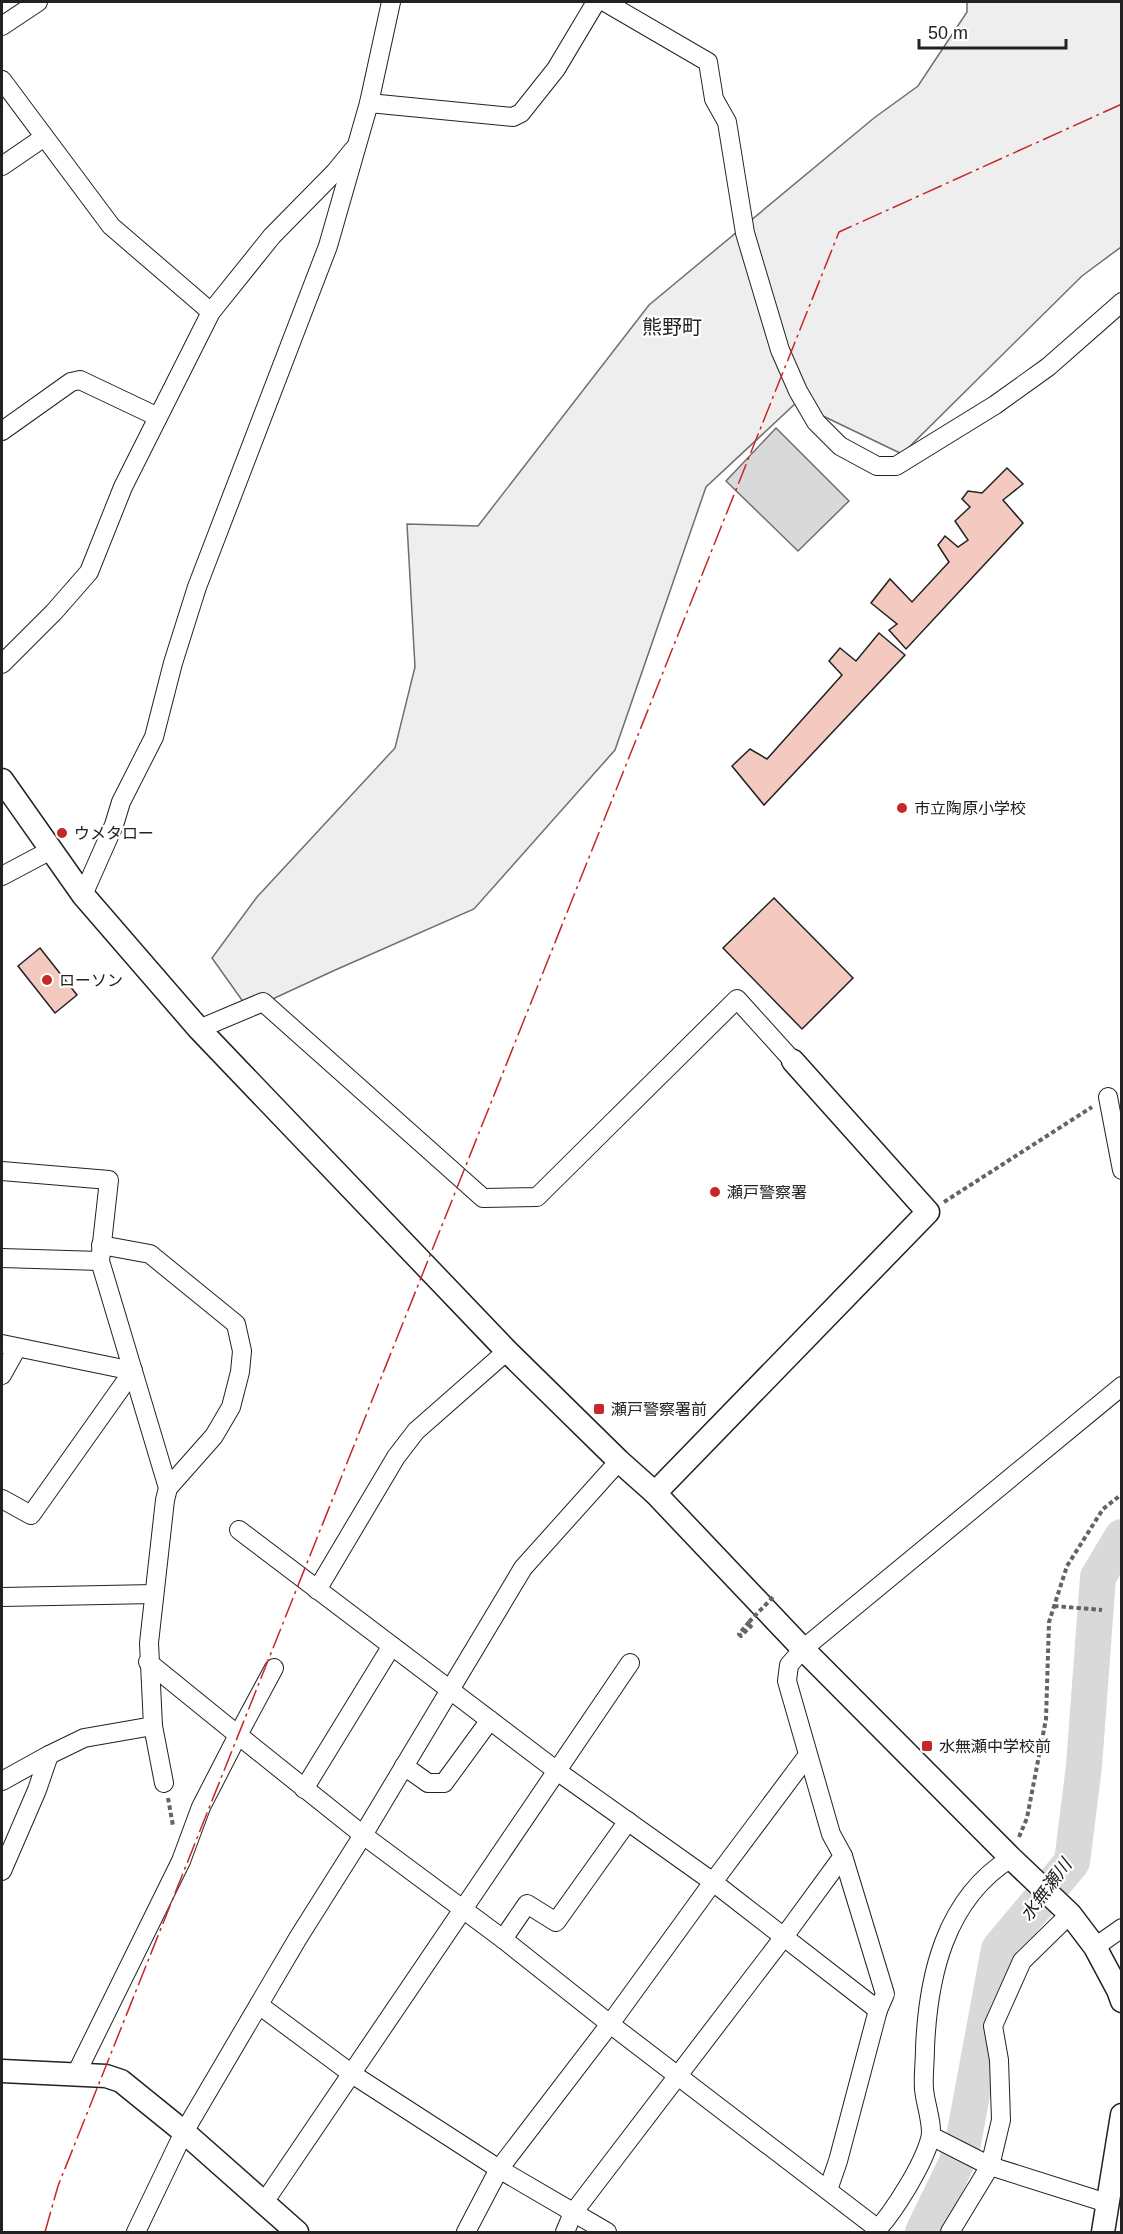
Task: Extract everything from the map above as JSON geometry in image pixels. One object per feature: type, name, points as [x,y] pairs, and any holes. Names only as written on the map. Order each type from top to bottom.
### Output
[{"type":"street","points":[[2,26],[38,2]]},
{"type":"street","points":[[83,895],[114,825],[121,802],[154,737],[173,663],[197,587],[328,246],[369,103],[391,2]]},
{"type":"street","points":[[369,103],[513,117],[521,113],[556,69],[596,2]]},
{"type":"street","points":[[605,2],[708,63],[714,99],[727,122],[745,233],[780,350],[798,391],[816,422],[840,446],[877,466],[896,466],[995,405],[1048,367],[1122,302]]},
{"type":"street","points":[[2,80],[43,138],[111,226],[211,312]]},
{"type":"street","points":[[2,166],[43,138]]},
{"type":"street","points":[[2,664],[54,612],[89,572],[123,487],[211,312],[272,236],[335,172],[358,144]]},
{"type":"street","points":[[2,431],[71,382],[80,380],[158,417]]},
{"type":"street","points":[[2,780],[83,895],[199,1029],[507,1351],[619,1461],[655,1493],[803,1649],[1011,1858],[1070,1914],[1095,1947],[1122,2001]]},
{"type":"street","points":[[2,876],[51,850]]},
{"type":"street","points":[[199,1029],[264,1002],[483,1198],[537,1197],[738,999],[928,1212],[655,1493]]},
{"type":"street","points":[[1108,1097],[1122,1170]]},
{"type":"street","points":[[2,1171],[109,1179],[101,1253],[168,1488]]},
{"type":"street","points":[[2,1258],[101,1253],[150,1254],[236,1324],[242,1351],[240,1372],[231,1407],[214,1436],[168,1488],[165,1500],[148,1662],[153,1726],[164,1783]]},
{"type":"street","points":[[2,1376],[9,1346],[133,1371]]},
{"type":"street","points":[[317,1590],[396,1457],[416,1431],[507,1351]]},
{"type":"street","points":[[2,1499],[31,1515],[133,1371]]},
{"type":"street","points":[[828,2190],[838,2161],[878,2010],[885,1994],[843,1856],[831,1834],[787,1681],[789,1665],[803,1649],[1122,1386]]},
{"type":"street","points":[[136,2232],[184,2132],[298,1938],[363,1835],[523,1568],[619,1461]]},
{"type":"street","points":[[239,1530],[557,1771],[712,1882],[878,2010]]},
{"type":"street","points":[[2,1597],[154,1594]]},
{"type":"street","points":[[304,1789],[391,1647]]},
{"type":"street","points":[[148,1662],[304,1789],[503,1939],[610,2024],[828,2190],[877,2231],[916,2172],[931,2136],[924,2089],[926,2014],[938,1959],[949,1927],[976,1887],[994,1868],[1011,1858]]},
{"type":"street","points":[[264,2204],[630,1663]]},
{"type":"street","points":[[76,2074],[181,1862],[201,1807],[274,1668]]},
{"type":"street","points":[[404,1766],[428,1784],[444,1783],[490,1720]]},
{"type":"street","points":[[2,1781],[84,1738],[153,1726]]},
{"type":"street","points":[[2,1871],[37,1790],[49,1755]]},
{"type":"street","points":[[466,2232],[499,2169],[610,2024],[712,1882],[808,1755]]},
{"type":"street","points":[[503,1939],[527,1904],[556,1922],[628,1821]]},
{"type":"street","points":[[565,2232],[573,2213],[843,1856]]},
{"type":"street","points":[[950,2232],[990,2166],[1001,2120],[999,2060],[993,2026],[1022,1960],[1070,1914]]},
{"type":"street","points":[[1095,1947],[1122,1928]]},
{"type":"street","points":[[259,2005],[352,2074],[499,2169],[607,2232]]},
{"type":"street","points":[[2,2071],[106,2076],[121,2081],[184,2132],[297,2232]]},
{"type":"street","points":[[1103,2232],[1122,2115]]},
{"type":"street","points":[[931,2136],[990,2166],[1107,2203]]},
{"type":"path","points":[[928,1212],[1108,1097]]},
{"type":"path","points":[[1011,1858],[1027,1818],[1046,1719],[1049,1622],[1067,1566],[1103,1509],[1122,1494]]},
{"type":"path","points":[[751,1624],[773,1597]]},
{"type":"path","points":[[1054,1606],[1102,1610]]},
{"type":"path","points":[[164,1783],[174,1828]]},
{"type":"shaded area","points":[[967,2],[1121,2],[1121,247],[1082,276],[902,454],[796,403],[706,487],[615,750],[474,909],[249,1010],[212,958],[257,897],[395,748],[415,667],[407,524],[478,526],[649,305],[874,118],[918,86],[967,12]]},
{"type":"shaded area","points":[[776,428],[849,501],[798,551],[726,481]]},
{"type":"building","points":[[1007,468],[1023,484],[1003,500],[1023,523],[906,649],[889,630],[897,624],[871,603],[890,579],[912,602],[949,562],[938,545],[945,536],[958,547],[968,540],[955,521],[970,507],[962,499],[968,491],[982,493]]},
{"type":"building","points":[[879,633],[905,655],[764,805],[732,766],[750,749],[767,759],[842,675],[829,661],[840,648],[856,661]]},
{"type":"building","points":[[774,898],[853,978],[802,1029],[723,948]]},
{"type":"building","name":"ローソン","points":[[40,948],[77,995],[55,1013],[18,966]]},
{"type":"waterway","name":"水無瀬川","points":[[923,2232],[956,2164],[963,2143],[999,1949],[1072,1862],[1084,1766],[1098,1577],[1122,1537]]},
{"type":"power","points":[[45,2232],[58,2186],[839,232],[1122,104]]},
{"type":"place","name":"市立陶原小学校","points":[[902,808]]},
{"type":"place","name":"ウメタロー","points":[[62,833]]},
{"type":"place","name":"ローソン","points":[[47,980]]},
{"type":"place","name":"瀬戸警察署","points":[[715,1192]]},
{"type":"place","name":"瀬戸警察署前","points":[[599,1409]]},
{"type":"place","name":"水無瀬中学校前","points":[[927,1746]]},
{"type":"district","name":"熊野町","points":[[672,327]]}]
